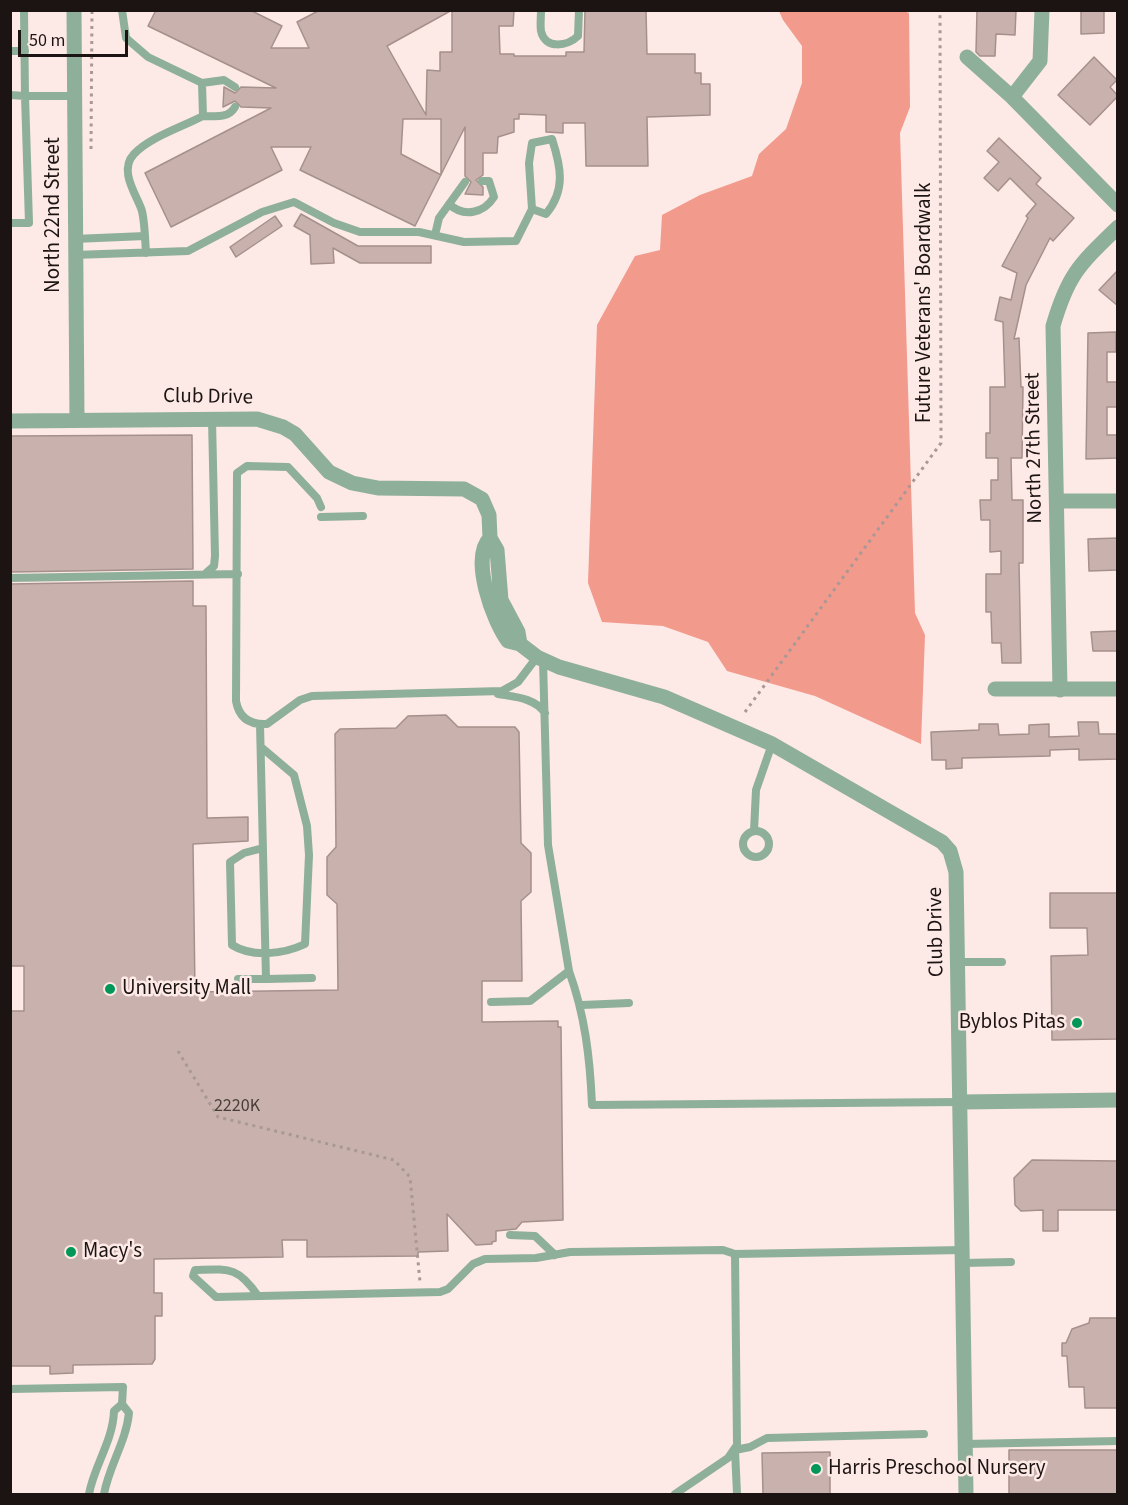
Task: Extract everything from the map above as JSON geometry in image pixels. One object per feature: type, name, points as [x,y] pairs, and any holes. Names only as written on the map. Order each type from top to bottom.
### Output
[{"type":"street","name":"North 22nd Street","points":[[74,10],[77,420]]},
{"type":"street","points":[[1012,97],[1040,61],[1042,10]]},
{"type":"street","points":[[967,57],[1012,97],[1118,206]]},
{"type":"street","name":"North 27th Street","points":[[1060,690],[1053,326],[1063,291],[1079,265],[1118,227]]},
{"type":"street","name":"Club Drive","points":[[10,421],[257,419],[283,426],[300,439],[330,472],[352,483],[378,488],[456,488],[474,493],[487,506],[490,538],[484,550],[485,588],[489,607],[508,641],[520,644],[540,659],[675,701],[772,744],[932,835],[946,846],[957,872],[966,1494]]},
{"type":"street","points":[[1057,501],[1118,501]]},
{"type":"street","points":[[995,689],[1118,689]]},
{"type":"street","points":[[961,1102],[1118,1100]]},
{"type":"lane","points":[[10,223],[29,223],[24,10]]},
{"type":"lane","points":[[122,10],[126,38],[148,57],[202,83],[224,80],[235,87]]},
{"type":"lane","points":[[541,10],[541,33],[552,44],[563,45],[578,36],[579,10]]},
{"type":"lane","points":[[10,51],[25,51]]},
{"type":"lane","points":[[202,83],[203,116]]},
{"type":"lane","points":[[10,95],[76,96]]},
{"type":"lane","points":[[146,253],[142,212],[129,179],[132,157],[152,142],[203,116],[222,117],[229,114],[235,107]]},
{"type":"lane","points":[[74,255],[188,251],[262,212],[294,202],[334,223],[360,232],[419,232],[464,242],[516,241],[532,209],[529,163],[532,143],[552,139],[560,166],[557,200],[546,214],[532,209]]},
{"type":"lane","points":[[449,204],[455,210],[472,212],[487,207],[494,197],[489,181],[483,181]]},
{"type":"lane","points":[[435,235],[436,224],[465,182]]},
{"type":"lane","points":[[74,238],[145,236]]},
{"type":"lane","points":[[193,578],[209,572],[214,566],[212,418]]},
{"type":"lane","points":[[321,507],[316,498],[288,467],[247,466],[239,469],[236,478],[238,574],[235,633],[236,701],[243,717],[260,724],[273,721],[300,700],[312,696],[493,693],[525,699],[540,705],[546,715]]},
{"type":"lane","points":[[321,517],[363,516]]},
{"type":"lane","points":[[10,578],[238,574]]},
{"type":"lane","points":[[493,693],[518,682],[540,659]]},
{"type":"lane","points":[[540,659],[546,715],[548,845],[569,971],[582,1005],[589,1051],[592,1105],[961,1102]]},
{"type":"lane","points":[[260,724],[266,978]]},
{"type":"lane","points":[[754,831],[756,790],[772,744]]},
{"type":"lane","points":[[261,747],[294,775],[307,826],[309,855],[306,944],[291,951],[244,953],[232,945],[230,862],[244,853],[263,848]]},
{"type":"lane","points":[[958,962],[1002,962]]},
{"type":"lane","points":[[491,1002],[530,1001],[569,971]]},
{"type":"lane","points":[[238,979],[312,978]]},
{"type":"lane","points":[[582,1005],[629,1003]]},
{"type":"lane","points":[[510,1235],[535,1236],[555,1255]]},
{"type":"lane","points":[[258,1296],[248,1281],[232,1269],[195,1270],[193,1276],[197,1282],[216,1297],[440,1292],[448,1289],[480,1260],[555,1255],[727,1250],[735,1254],[963,1256],[1011,1262]]},
{"type":"lane","points":[[735,1254],[737,1494]]},
{"type":"lane","points":[[10,1389],[123,1387],[122,1404],[129,1413],[128,1425],[104,1494]]},
{"type":"lane","points":[[89,1494],[96,1468],[114,1423],[114,1411],[122,1404]]},
{"type":"lane","points":[[675,1494],[735,1450],[773,1436],[924,1434]]},
{"type":"lane","points":[[965,1444],[1118,1441]]},
{"type":"path","points":[[91,154],[92,10]]},
{"type":"path","name":"Future Veterans' Boardwalk","points":[[745,712],[941,443],[940,10]]},
{"type":"path","points":[[178,1050],[218,1117],[394,1160],[410,1177],[421,1293]]},
{"type":"shaded area","points":[[779,11],[904,11],[909,13],[910,107],[900,133],[915,613],[925,635],[921,744],[815,696],[727,671],[708,642],[663,626],[602,622],[588,583],[597,325],[635,256],[660,250],[662,215],[700,195],[752,176],[759,154],[786,129],[802,83],[802,46]]},
{"type":"building","points":[[156,10],[250,10],[282,26],[271,48],[309,48],[297,22],[320,10],[452,10],[514,10],[513,26],[499,26],[500,54],[566,56],[566,52],[584,52],[585,10],[646,10],[647,54],[695,54],[695,73],[701,73],[701,84],[710,84],[710,115],[647,117],[648,166],[586,166],[585,123],[563,123],[563,133],[546,132],[546,115],[519,114],[519,119],[514,119],[514,132],[498,137],[497,153],[483,153],[483,175],[476,180],[483,187],[483,195],[465,194],[471,182],[465,176],[465,127],[441,175],[415,226],[300,170],[311,147],[271,147],[282,170],[171,227],[145,173],[271,108],[241,107],[235,101],[223,107],[224,87],[235,93],[241,87],[276,88],[148,26]],"holes":[[[452,10],[452,52],[440,52],[440,71],[427,70],[426,115],[387,46]],[[403,119],[441,119],[441,175],[401,154]]]},
{"type":"building","points":[[977,10],[1016,10],[1015,35],[996,34],[995,56],[980,56],[976,52]]},
{"type":"building","points":[[1081,10],[1104,10],[1104,33],[1081,34]]},
{"type":"building","points":[[1094,57],[1117,80],[1110,87],[1118,96],[1090,125],[1058,95]]},
{"type":"building","points":[[999,138],[1041,178],[1036,184],[1074,218],[1053,241],[1050,238],[1026,285],[1014,339],[1019,338],[1021,387],[1023,387],[1022,458],[1011,458],[1012,500],[1023,500],[1023,563],[1019,563],[1021,663],[1002,663],[1001,643],[992,643],[991,612],[986,612],[986,574],[1001,574],[1001,551],[990,552],[990,520],[981,520],[980,500],[991,500],[991,480],[998,480],[998,458],[986,458],[986,433],[990,433],[990,387],[1005,387],[1003,322],[995,320],[1000,297],[1011,300],[1017,273],[1002,266],[1028,218],[1026,216],[1036,204],[1010,178],[998,191],[984,178],[999,162],[987,151]]},
{"type":"building","points":[[301,214],[358,246],[431,246],[431,263],[360,263],[333,248],[334,263],[311,264],[310,235],[294,226]]},
{"type":"building","points":[[275,216],[282,226],[236,257],[230,247]]},
{"type":"building","points":[[1118,270],[1118,306],[1099,290]]},
{"type":"building","points":[[1116,332],[1116,352],[1107,352],[1107,382],[1118,382],[1118,407],[1107,407],[1107,435],[1118,435],[1118,458],[1086,459],[1088,333]]},
{"type":"building","points":[[192,435],[193,569],[10,572],[10,436]]},
{"type":"building","points":[[1118,538],[1118,570],[1089,571],[1088,539]]},
{"type":"building","name":"University Mall","points":[[193,581],[193,606],[206,606],[207,818],[248,817],[248,841],[193,844],[195,992],[338,990],[337,904],[327,895],[327,857],[336,847],[335,734],[340,729],[396,728],[408,716],[446,715],[458,727],[515,727],[519,732],[521,843],[531,853],[531,892],[521,901],[522,981],[482,981],[482,1022],[558,1021],[558,1027],[561,1027],[563,1220],[522,1222],[516,1229],[496,1231],[496,1241],[492,1244],[476,1245],[447,1214],[448,1251],[418,1252],[418,1256],[307,1257],[307,1240],[282,1240],[283,1257],[154,1259],[154,1293],[162,1293],[162,1316],[155,1316],[155,1359],[152,1364],[73,1365],[73,1373],[50,1374],[50,1366],[10,1366],[10,1011],[24,1011],[24,966],[10,966],[10,584]]},
{"type":"building","points":[[1118,631],[1118,651],[1093,651],[1091,632]]},
{"type":"building","points":[[1078,722],[1098,722],[1099,734],[1118,734],[1118,759],[1079,760],[1079,749],[1050,750],[1050,756],[962,758],[962,768],[946,769],[946,760],[932,760],[931,732],[979,730],[979,724],[998,724],[999,735],[1029,734],[1029,725],[1049,724],[1049,737],[1079,736]]},
{"type":"building","points":[[1050,893],[1118,893],[1118,1039],[1052,1040],[1051,956],[1088,955],[1087,928],[1050,928]]},
{"type":"building","points":[[1032,1160],[1118,1161],[1118,1210],[1058,1210],[1058,1231],[1043,1231],[1043,1210],[1021,1211],[1015,1205],[1014,1178]]},
{"type":"building","points":[[1090,1318],[1118,1318],[1118,1408],[1085,1408],[1084,1387],[1069,1387],[1067,1356],[1062,1356],[1062,1343],[1066,1343],[1072,1329],[1089,1323]]},
{"type":"building","points":[[1009,1450],[1118,1450],[1118,1494],[1009,1494]]},
{"type":"building","points":[[830,1452],[830,1494],[763,1494],[762,1453]]},
{"type":"place","name":"University Mall","points":[[110,989]]},
{"type":"place","name":"Byblos Pitas","points":[[1077,1023]]},
{"type":"place","name":"Macy's","points":[[71,1252]]},
{"type":"place","name":"Harris Preschool Nursery","points":[[816,1469]]}]
